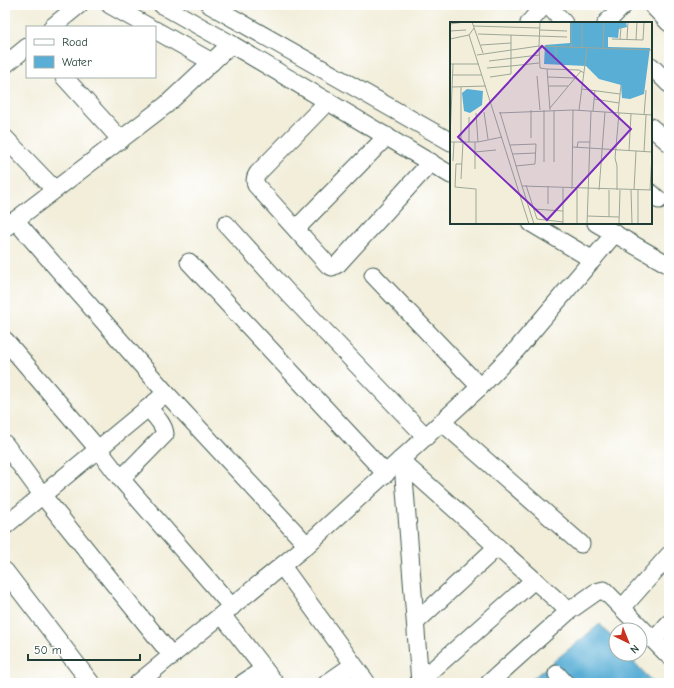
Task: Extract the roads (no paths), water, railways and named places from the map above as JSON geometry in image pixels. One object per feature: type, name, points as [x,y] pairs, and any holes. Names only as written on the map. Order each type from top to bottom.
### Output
[{"type":"street","points":[[53,26],[79,5]]},
{"type":"street","points":[[110,5],[147,26]]},
{"type":"street","points":[[162,5],[231,44],[253,44],[450,142]]},
{"type":"street","points":[[210,5],[253,44],[328,102],[450,173]]},
{"type":"street","points":[[530,22],[544,5]]},
{"type":"street","points":[[548,5],[563,22]]},
{"type":"street","points":[[608,22],[624,5]]},
{"type":"street","points":[[652,5],[669,23]]},
{"type":"street","points":[[156,31],[212,62]]},
{"type":"street","points":[[231,44],[166,105],[10,224],[307,545]]},
{"type":"street","points":[[5,65],[26,48]]},
{"type":"street","points":[[652,67],[669,84]]},
{"type":"street","points":[[65,78],[121,140]]},
{"type":"street","points":[[328,102],[255,177],[256,185],[328,265],[335,266],[431,162]]},
{"type":"street","points":[[652,128],[669,143]]},
{"type":"street","points":[[296,229],[387,136]]},
{"type":"street","points":[[5,138],[54,189]]},
{"type":"street","points":[[226,224],[289,294],[426,437]]},
{"type":"street","points":[[533,224],[593,260]]},
{"type":"street","points":[[598,224],[669,265]]},
{"type":"street","points":[[138,683],[307,545],[386,474],[404,463],[426,437],[480,387],[517,349],[615,234]]},
{"type":"street","points":[[189,262],[386,474]]},
{"type":"street","points":[[373,275],[480,387]]},
{"type":"street","points":[[5,340],[98,449],[227,611],[264,669],[275,683]]},
{"type":"street","points":[[5,526],[166,393]]},
{"type":"street","points":[[121,479],[165,434],[165,429],[148,408]]},
{"type":"street","points":[[442,422],[581,544]]},
{"type":"street","points":[[5,444],[42,496],[172,656]]},
{"type":"street","points":[[404,463],[570,611]]},
{"type":"street","points":[[404,463],[420,682]]},
{"type":"street","points":[[416,622],[497,547]]},
{"type":"street","points":[[623,607],[669,555]]},
{"type":"street","points":[[282,566],[367,683]]},
{"type":"street","points":[[5,572],[91,683]]},
{"type":"street","points":[[420,682],[534,580]]},
{"type":"street","points":[[489,683],[570,611],[600,590],[608,592],[669,656]]},
{"type":"street","points":[[654,640],[669,623]]},
{"type":"street","points":[[327,683],[353,664]]},
{"type":"street","points":[[243,683],[264,669]]},
{"type":"water","points":[[600,624],[608,633],[608,662],[634,662],[653,683],[527,683]]}]
